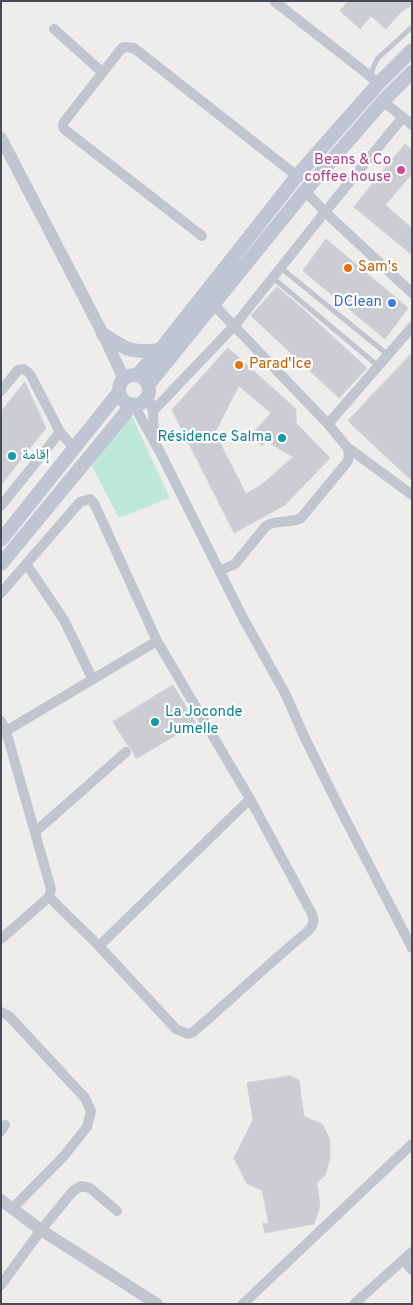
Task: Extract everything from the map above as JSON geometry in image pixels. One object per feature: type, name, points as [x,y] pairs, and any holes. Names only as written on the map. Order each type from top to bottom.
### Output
[{"type":"main road","points":[[1,540],[127,382],[160,350],[374,80],[412,50]]},
{"type":"main road","points":[[127,382],[124,401],[133,405],[140,404],[148,390],[214,305],[305,192],[383,101],[412,72]]},
{"type":"main road","points":[[103,334],[121,347],[133,351],[142,353],[160,350]]},
{"type":"main road","points":[[127,382],[145,380],[148,390]]},
{"type":"main road","points":[[1,564],[133,405]]},
{"type":"street","points":[[274,1],[374,80]]},
{"type":"street","points":[[54,29],[102,72]]},
{"type":"street","points":[[202,236],[64,128],[64,122],[121,49],[125,47],[134,48],[297,176]]},
{"type":"street","points":[[383,101],[412,125]]},
{"type":"street","points":[[153,411],[234,325],[403,117]]},
{"type":"street","points":[[3,146],[127,382]]},
{"type":"street","points":[[305,192],[412,292]]},
{"type":"street","points":[[214,305],[328,424],[347,447],[412,495]]},
{"type":"street","points":[[328,424],[412,327]]},
{"type":"street","points":[[1,391],[18,370],[24,369],[30,374],[60,432],[74,448]]},
{"type":"street","points":[[148,390],[153,411],[154,442]]},
{"type":"street","points":[[133,405],[154,442],[242,618],[286,695],[327,782],[412,948]]},
{"type":"street","points":[[1,506],[60,432]]},
{"type":"street","points":[[219,571],[235,564],[266,526],[271,523],[291,522],[301,518],[348,461],[349,453],[347,447]]},
{"type":"street","points":[[1,593],[80,502],[84,499],[90,499],[94,503],[157,641],[250,799],[314,920],[313,926],[193,1032],[188,1034],[176,1029],[99,946],[49,897]]},
{"type":"street","points":[[27,565],[64,620],[92,678]]},
{"type":"street","points":[[4,731],[157,641]]},
{"type":"street","points":[[1,721],[51,889],[49,897],[1,939]]},
{"type":"street","points":[[35,832],[126,752]]},
{"type":"street","points":[[99,946],[250,799]]},
{"type":"street","points":[[1,1012],[9,1016],[85,1098],[91,1111],[88,1126],[63,1156],[14,1208]]},
{"type":"street","points":[[243,1304],[412,1144]]},
{"type":"street","points":[[1,1285],[41,1230],[73,1191],[81,1186],[90,1188],[117,1211]]},
{"type":"street","points":[[1,1200],[41,1230],[151,1302]]},
{"type":"street","points":[[354,1304],[412,1252]]},
{"type":"street","points":[[403,1260],[412,1270]]},
{"type":"lane","points":[[374,80],[377,59],[412,27]]},
{"type":"lane","points":[[280,268],[387,354]]},
{"type":"lane","points":[[272,277],[377,366]]},
{"type":"green space","points":[[130,412],[170,498],[119,518],[89,461]]},
{"type":"building","points":[[348,1],[412,1],[412,5],[401,12],[386,29],[371,16],[360,29],[340,11]]},
{"type":"building","points":[[405,144],[412,150],[412,174],[385,205],[412,228],[412,255],[354,207]]},
{"type":"building","points":[[326,239],[408,308],[385,339],[303,271]]},
{"type":"building","points":[[277,287],[367,368],[339,398],[251,316]]},
{"type":"building","name":"Résidence Salma","points":[[228,348],[296,409],[296,423],[330,458],[285,505],[234,533],[172,410]],"holes":[[[239,386],[271,413],[251,435],[262,446],[266,441],[293,457],[265,482],[246,494],[215,433]]]},
{"type":"building","points":[[412,353],[412,481],[348,421]]},
{"type":"building","name":"إقامة","points":[[25,382],[46,428],[1,485],[1,412]]},
{"type":"building","name":"La Joconde Jumelle","points":[[173,685],[196,723],[136,759],[131,748],[113,722]]},
{"type":"building","points":[[290,1076],[299,1080],[304,1116],[322,1124],[330,1139],[330,1159],[325,1175],[317,1183],[320,1206],[314,1224],[265,1233],[263,1223],[269,1224],[262,1190],[247,1184],[234,1158],[253,1120],[247,1083]]},
{"type":"place","name":"Beans & Co coffee house","points":[[401,170]]},
{"type":"place","name":"Sam's","points":[[348,268]]},
{"type":"place","name":"DClean","points":[[392,303]]},
{"type":"place","name":"Parad'Ice","points":[[239,365]]},
{"type":"place","name":"Résidence Salma","points":[[282,438]]},
{"type":"place","name":"إقامة","points":[[12,456]]},
{"type":"place","name":"La Joconde Jumelle","points":[[155,722]]}]
